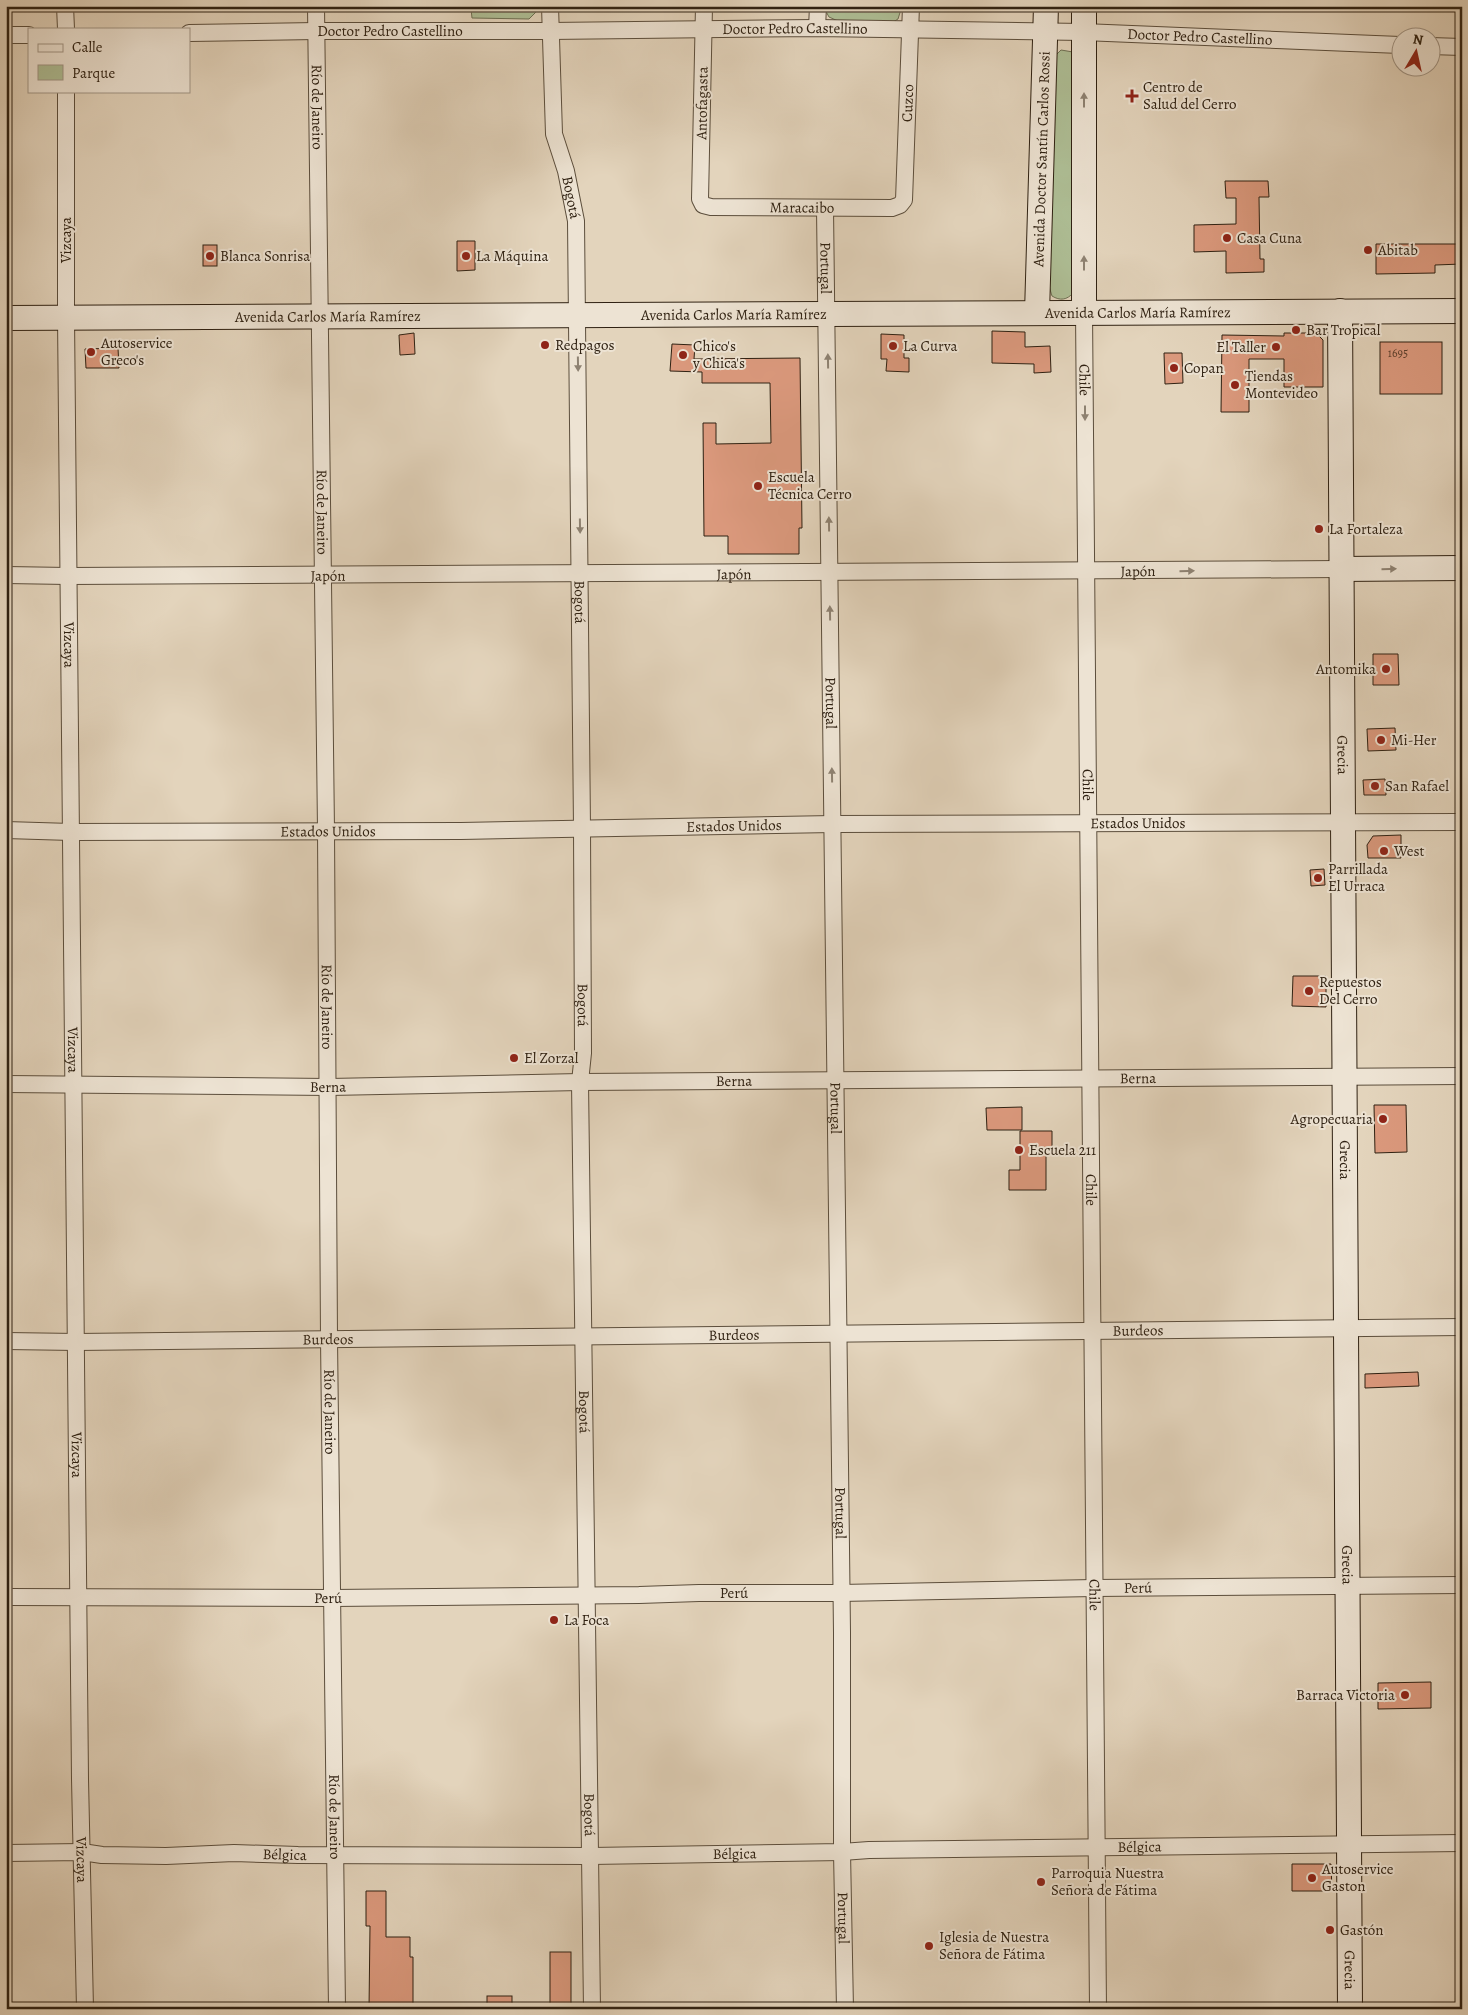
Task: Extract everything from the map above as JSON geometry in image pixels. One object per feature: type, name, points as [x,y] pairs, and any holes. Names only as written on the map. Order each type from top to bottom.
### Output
[{"type":"street","points":[[65,6],[66,28]]},
{"type":"street","name":"Río de Janeiro","points":[[316,6],[329,1087],[329,1339],[336,2009]]},
{"type":"street","name":"Bogotá","points":[[550,6],[554,134],[566,171],[576,221],[578,315],[583,1053],[580,1082],[592,2009]]},
{"type":"street","name":"Antofagasta","points":[[700,199],[704,6]]},
{"type":"street","points":[[817,28],[818,6]]},
{"type":"street","name":"Cuzco","points":[[904,200],[911,6]]},
{"type":"street","name":"Avenida Doctor Santín Carlos Rossi","points":[[1037,312],[1046,6]]},
{"type":"street","points":[[1084,6],[1084,311]]},
{"type":"street","name":"Doctor Pedro Castellino","points":[[190,33],[817,28],[1083,32],[1390,44]]},
{"type":"street","points":[[6,35],[28,35]]},
{"type":"street","points":[[1440,46],[1462,47]]},
{"type":"street","name":"Vizcaya","points":[[66,92],[68,576],[85,2009]]},
{"type":"street","name":"Maracaibo","points":[[700,199],[703,205],[711,207],[826,208],[892,208],[900,205],[904,200]]},
{"type":"street","name":"Portugal","points":[[826,208],[845,2009]]},
{"type":"street","name":"Avenida Carlos María Ramírez","points":[[6,318],[827,315],[1084,311],[1462,311]]},
{"type":"street","name":"Chile","points":[[1084,311],[1098,2009]]},
{"type":"street","name":"Grecia","points":[[1340,311],[1340,569],[1350,2009]]},
{"type":"street","name":"Japón","points":[[6,574],[68,576],[580,576],[830,572],[1086,572],[1462,568]]},
{"type":"street","name":"Estados Unidos","points":[[6,830],[71,832],[461,831],[833,824],[1462,822]]},
{"type":"street","name":"Berna","points":[[6,1084],[329,1087],[580,1082],[1462,1076]]},
{"type":"street","name":"Burdeos","points":[[6,1341],[77,1342],[1462,1327]]},
{"type":"street","name":"Perú","points":[[6,1597],[333,1598],[588,1596],[1094,1588],[1462,1585]]},
{"type":"street","name":"Bélgica","points":[[6,1853],[82,1852],[102,1855],[166,1856],[234,1853],[591,1856],[869,1850],[1462,1843]]},
{"type":"green space","points":[[340,6],[537,6],[537,11],[529,19],[472,18],[471,9],[340,8]]},
{"type":"green space","points":[[823,6],[902,6],[898,19],[893,22],[838,21],[829,17]]},
{"type":"green space","points":[[1061,50],[1073,52],[1073,293],[1061,299],[1052,296],[1049,286],[1055,56]]},
{"type":"building","name":"Casa Cuna","points":[[1225,181],[1268,181],[1269,197],[1259,197],[1260,259],[1264,259],[1264,272],[1226,273],[1226,251],[1194,252],[1194,225],[1236,224],[1236,198],[1226,198]]},
{"type":"building","name":"La Máquina","points":[[457,241],[475,241],[475,270],[457,271]]},
{"type":"building","points":[[1376,244],[1462,244],[1462,264],[1435,265],[1435,273],[1376,274]]},
{"type":"building","name":"Blanca Sonrisa","points":[[203,245],[217,245],[217,266],[203,266]]},
{"type":"building","points":[[992,331],[1025,332],[1025,347],[1050,346],[1051,372],[1034,373],[1034,364],[992,363]]},
{"type":"building","points":[[414,333],[415,354],[400,355],[399,335]]},
{"type":"building","points":[[1284,333],[1316,333],[1323,340],[1323,387],[1284,387],[1284,359],[1249,359],[1249,412],[1221,412],[1222,335],[1284,336]]},
{"type":"building","name":"La Curva","points":[[881,334],[904,335],[904,358],[909,358],[909,372],[886,371],[887,359],[881,359]]},
{"type":"building","points":[[1380,342],[1442,342],[1442,394],[1380,394]]},
{"type":"building","name":"Escuela Técnica Cerro","points":[[672,344],[695,345],[694,359],[800,358],[802,528],[799,528],[799,554],[728,554],[728,536],[704,536],[703,423],[716,423],[716,444],[771,443],[770,383],[702,383],[702,372],[670,371]]},
{"type":"building","points":[[118,348],[119,368],[86,368],[85,349]]},
{"type":"building","name":"Copan","points":[[1164,353],[1182,353],[1183,383],[1165,384]]},
{"type":"building","name":"Antomika","points":[[1373,654],[1398,654],[1399,685],[1373,685]]},
{"type":"building","name":"Mi-Her","points":[[1395,728],[1396,750],[1368,751],[1367,729]]},
{"type":"building","name":"San Rafael","points":[[1385,779],[1386,795],[1364,795],[1363,780]]},
{"type":"building","name":"West","points":[[1401,835],[1401,858],[1368,858],[1367,845],[1373,836]]},
{"type":"building","name":"Parrillada El Urraca","points":[[1324,869],[1325,885],[1311,886],[1310,870]]},
{"type":"building","name":"Repuestos Del Cerro","points":[[1293,976],[1326,976],[1326,1007],[1292,1006]]},
{"type":"building","points":[[1374,1105],[1406,1105],[1407,1152],[1375,1153]]},
{"type":"building","points":[[1022,1107],[1022,1130],[987,1130],[986,1108]]},
{"type":"building","points":[[1020,1131],[1052,1131],[1052,1148],[1046,1148],[1046,1190],[1009,1190],[1009,1170],[1020,1170]]},
{"type":"building","points":[[1418,1372],[1419,1386],[1365,1388],[1365,1374]]},
{"type":"building","name":"Barraca Victoria","points":[[1431,1682],[1431,1708],[1378,1709],[1378,1683]]},
{"type":"building","name":"Autoservice Gaston","points":[[1292,1864],[1331,1864],[1332,1891],[1292,1891]]},
{"type":"building","points":[[366,1891],[386,1891],[386,1937],[410,1937],[410,1957],[413,1957],[413,2009],[369,2009],[370,1926],[366,1926]]},
{"type":"building","points":[[550,1952],[571,1952],[571,2009],[550,2009]]},
{"type":"building","points":[[487,1996],[512,1996],[512,2009],[487,2009]]},
{"type":"place","name":"Centro de Salud del Cerro","points":[[1132,96]]},
{"type":"place","name":"Casa Cuna","points":[[1227,238]]},
{"type":"place","name":"Abitab","points":[[1368,250]]},
{"type":"place","name":"Blanca Sonrisa","points":[[210,256]]},
{"type":"place","name":"La Máquina","points":[[466,256]]},
{"type":"place","name":"Bar Tropical","points":[[1296,330]]},
{"type":"place","name":"Redpagos","points":[[545,345]]},
{"type":"place","name":"La Curva","points":[[893,346]]},
{"type":"place","name":"El Taller","points":[[1276,347]]},
{"type":"place","name":"Autoservice Greco's","points":[[91,352]]},
{"type":"place","name":"Chico's y Chica's","points":[[683,355]]},
{"type":"place","name":"Copan","points":[[1174,368]]},
{"type":"place","name":"Tiendas Montevideo","points":[[1235,385]]},
{"type":"place","name":"Escuela Técnica Cerro","points":[[758,486]]},
{"type":"place","name":"La Fortaleza","points":[[1319,529]]},
{"type":"place","name":"Antomika","points":[[1386,669]]},
{"type":"place","name":"Mi-Her","points":[[1381,740]]},
{"type":"place","name":"San Rafael","points":[[1375,786]]},
{"type":"place","name":"West","points":[[1384,851]]},
{"type":"place","name":"Parrillada El Urraca","points":[[1318,878]]},
{"type":"place","name":"Repuestos Del Cerro","points":[[1309,991]]},
{"type":"place","name":"El Zorzal","points":[[514,1058]]},
{"type":"place","name":"Agropecuaria","points":[[1383,1119]]},
{"type":"place","name":"Escuela 211","points":[[1019,1150]]},
{"type":"place","name":"La Foca","points":[[554,1620]]},
{"type":"place","name":"Barraca Victoria","points":[[1405,1695]]},
{"type":"place","name":"Autoservice Gaston","points":[[1312,1878]]},
{"type":"place","name":"Parroquia Nuestra Señora de Fátima","points":[[1041,1882]]},
{"type":"place","name":"Gastón","points":[[1330,1930]]},
{"type":"place","name":"Iglesia de Nuestra Señora de Fátima","points":[[929,1946]]}]
